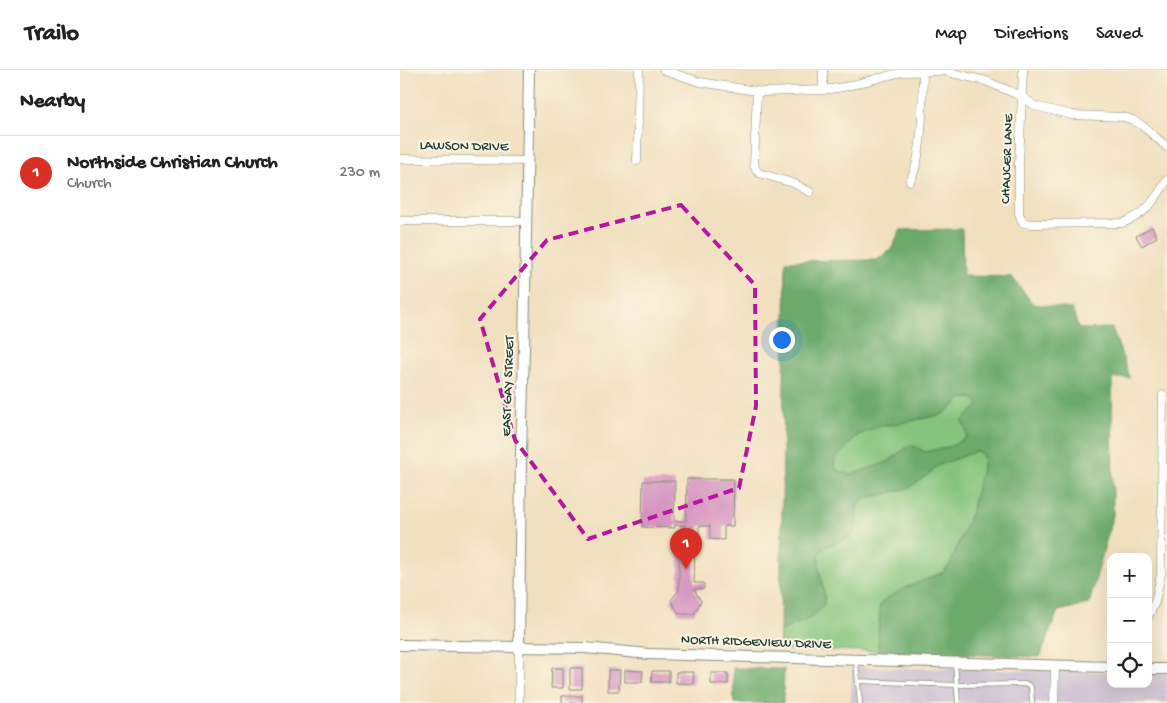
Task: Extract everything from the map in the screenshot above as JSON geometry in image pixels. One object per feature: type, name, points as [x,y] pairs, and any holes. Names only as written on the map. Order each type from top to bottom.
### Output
[{"type":"main road","name":"EAST GAY STREET","points":[[519,648],[529,70]]},
{"type":"main road","name":"NORTH RIDGEVIEW DRIVE","points":[[400,645],[585,648],[649,654],[1107,667]]},
{"type":"main road","points":[[1152,668],[1167,669]]},
{"type":"street","points":[[637,161],[639,70]]},
{"type":"street","points":[[664,70],[700,82],[757,91],[823,90],[844,87],[902,72],[944,71],[986,81],[1023,97],[1035,106],[1072,115],[1124,117],[1133,120],[1143,126],[1167,147]]},
{"type":"street","points":[[823,70],[823,90]]},
{"type":"street","points":[[910,180],[915,173],[919,155],[923,70]]},
{"type":"street","name":"CHAUCER LANE","points":[[1023,70],[1018,214],[1022,222],[1030,224],[1122,224],[1134,220],[1146,211],[1167,180]]},
{"type":"street","points":[[757,91],[754,165],[756,170],[759,173],[793,183],[810,192]]},
{"type":"street","name":"LAWSON DRIVE","points":[[400,159],[527,161]]},
{"type":"street","points":[[400,221],[526,221]]},
{"type":"street","points":[[1152,608],[1161,574],[1164,395]]},
{"type":"street","name":"EAST GAY STREET","points":[[519,648],[519,703]]},
{"type":"street","points":[[1054,703],[1055,666]]},
{"type":"lane","points":[[856,660],[860,703]]},
{"type":"lane","points":[[955,663],[958,703]]},
{"type":"lane","points":[[858,682],[956,685],[1027,684],[1031,687],[1032,703]]},
{"type":"highlighted area","points":[[681,205],[755,285],[756,406],[739,488],[588,539],[515,440],[480,319],[547,240]]},
{"type":"shaded area","points":[[852,667],[1107,672],[1107,688],[1152,688],[1152,673],[1167,673],[1167,703],[851,703]]},
{"type":"green space","points":[[962,229],[963,276],[1012,277],[1033,304],[1072,309],[1079,329],[1112,328],[1130,378],[1112,378],[1113,515],[1089,604],[1058,611],[1040,657],[878,651],[880,606],[884,600],[905,588],[943,573],[950,564],[971,513],[984,460],[981,453],[976,451],[937,466],[909,488],[868,498],[859,503],[856,524],[851,537],[827,546],[819,553],[819,568],[825,598],[821,608],[811,617],[780,631],[786,261],[877,260],[891,250],[900,230]],"holes":[[[972,398],[979,405],[962,421],[967,437],[952,446],[925,452],[911,445],[888,462],[850,475],[838,471],[834,465],[835,459],[858,435],[878,427],[941,415],[960,399]]]},
{"type":"green space","points":[[972,398],[980,404],[966,429],[967,437],[952,446],[925,452],[917,446],[900,452],[888,462],[850,475],[838,471],[834,465],[835,459],[858,435],[878,427],[941,415],[960,399]]},
{"type":"green space","points":[[976,451],[981,453],[984,460],[971,513],[950,564],[943,572],[905,588],[880,606],[878,651],[779,650],[780,631],[806,620],[825,596],[818,562],[819,553],[827,546],[851,537],[856,524],[859,503],[868,498],[909,488],[937,466]]},
{"type":"green space","points":[[733,668],[784,669],[783,703],[734,703]]},
{"type":"building","points":[[1152,227],[1157,237],[1142,246],[1136,236]]},
{"type":"building","points":[[687,479],[734,479],[733,526],[724,526],[724,540],[710,539],[710,526],[699,526],[699,534],[695,534],[694,583],[704,583],[704,589],[694,589],[701,601],[694,614],[679,614],[671,600],[679,590],[679,535],[685,534],[685,525],[675,525],[675,528],[642,527],[643,481],[675,481],[674,521],[686,521]]},
{"type":"building","points":[[552,668],[563,668],[563,688],[551,688]]},
{"type":"building","points":[[570,668],[582,668],[582,689],[570,689]]},
{"type":"building","points":[[608,670],[620,670],[619,691],[608,691]]},
{"type":"building","points":[[625,670],[643,671],[642,682],[625,682]]},
{"type":"building","points":[[652,671],[669,671],[669,682],[651,682]]},
{"type":"building","points":[[676,672],[694,672],[693,684],[676,683]]},
{"type":"building","points":[[711,673],[728,673],[728,684],[711,684]]},
{"type":"building","points":[[562,696],[582,696],[582,703],[562,703]]},
{"type":"place","name":"Northside Christian Church","points":[[686,569]]}]
